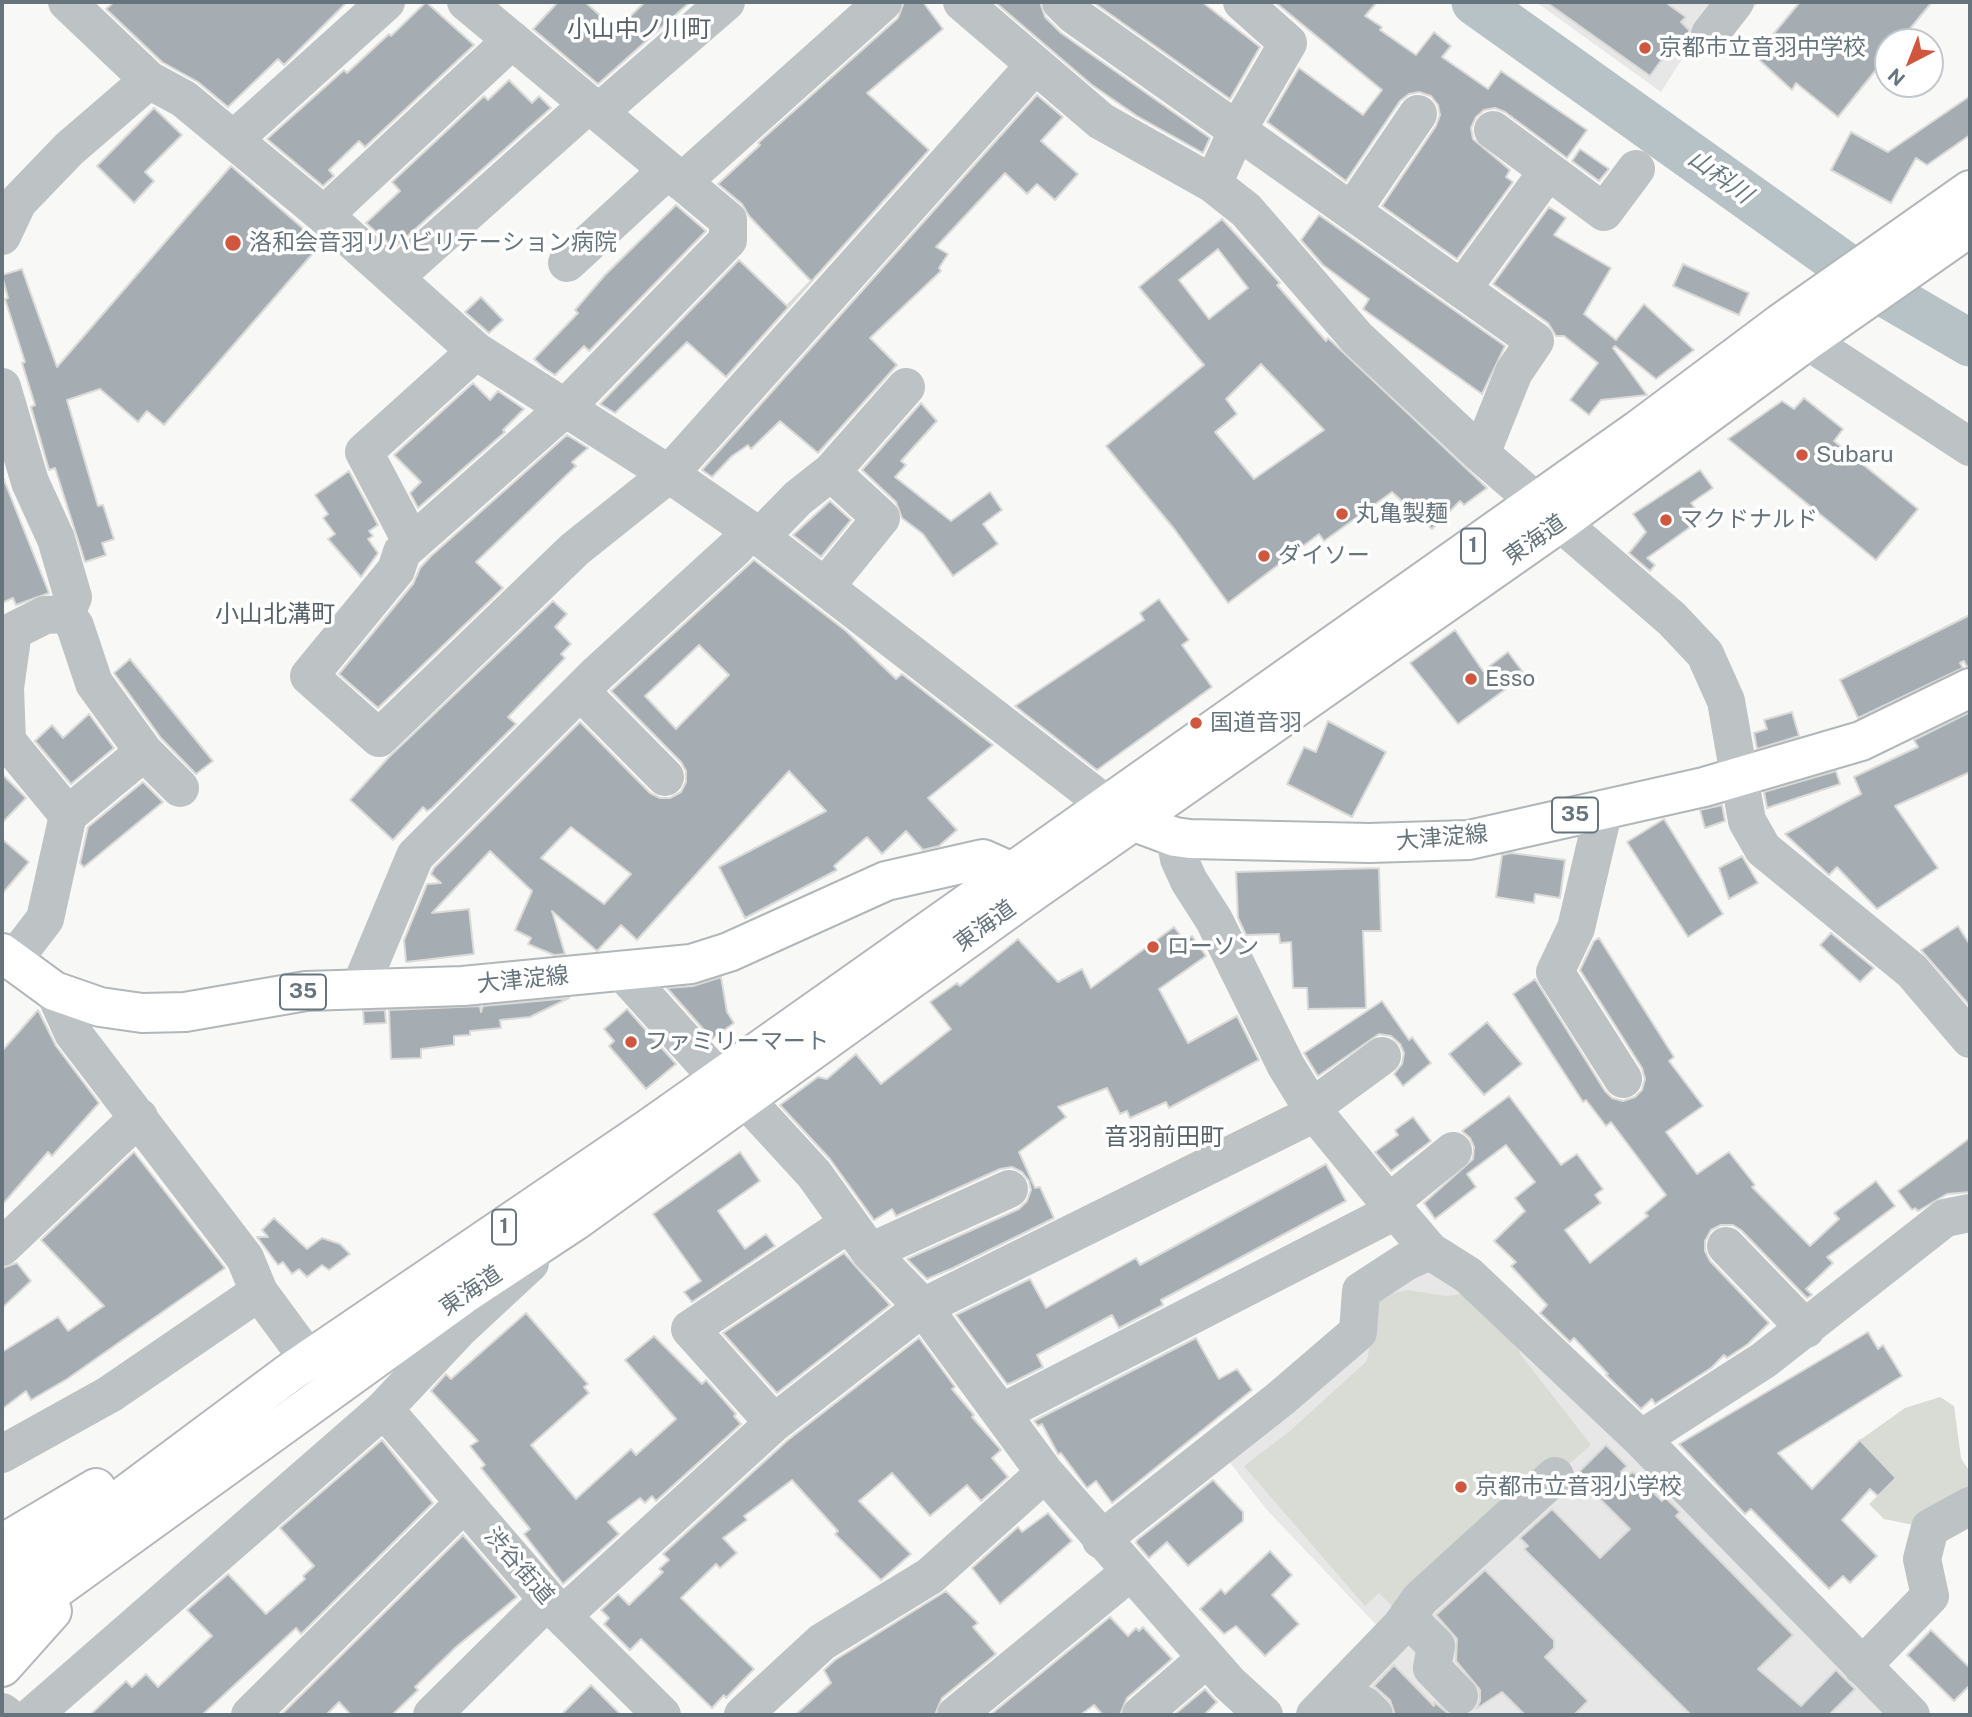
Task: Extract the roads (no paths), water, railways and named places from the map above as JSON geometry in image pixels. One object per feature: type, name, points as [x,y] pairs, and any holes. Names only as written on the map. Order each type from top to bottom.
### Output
[{"type":"main road","name":"東海道","points":[[2,1628],[463,1295],[575,1221],[730,1088],[1549,511],[1895,261],[1970,190]]},
{"type":"main road","name":"東海道","points":[[1895,261],[1970,227]]},
{"type":"main road","name":"大津淀線","points":[[1120,813],[1175,837],[1369,843],[1469,840],[1740,776],[1861,741],[1970,688]]},
{"type":"main road","name":"大津淀線","points":[[7,958],[54,991],[100,1007],[142,1013],[185,1012],[306,991],[463,986],[691,964],[729,952],[886,881],[983,859],[1019,883]]},
{"type":"main road","name":"東海道","points":[[2,1587],[299,1366],[648,1129],[730,1088]]},
{"type":"main road","points":[[2,1544],[70,1506],[256,1377],[299,1366]]},
{"type":"main road","points":[[2,1667],[101,1558]]},
{"type":"street","points":[[67,2],[149,80],[184,99],[324,215],[476,351],[669,474],[755,534],[1120,813]]},
{"type":"street","points":[[233,140],[386,2]]},
{"type":"street","points":[[466,2],[728,220],[728,240],[564,409],[402,552],[396,570],[309,676],[379,738],[575,549],[669,474],[1034,66]]},
{"type":"street","points":[[395,277],[594,108],[726,2]]},
{"type":"street","points":[[567,263],[883,2]]},
{"type":"street","points":[[962,2],[1101,121],[1213,184],[1246,210],[1357,338],[1480,454],[1672,619],[1705,654],[1726,701],[1747,821],[1763,849],[1912,971],[1970,1039]]},
{"type":"street","points":[[1060,2],[1535,341],[1514,372],[1480,454]]},
{"type":"street","points":[[1213,184],[1238,129],[1288,43],[1242,2]]},
{"type":"street","points":[[1710,34],[1735,2]]},
{"type":"street","points":[[324,215],[512,40]]},
{"type":"street","points":[[2,236],[18,202],[69,149],[149,80]]},
{"type":"street","points":[[1352,211],[1418,114]]},
{"type":"street","points":[[1493,130],[1604,212],[1636,169]]},
{"type":"street","points":[[1462,289],[1548,171]]},
{"type":"street","points":[[1794,332],[1970,447]]},
{"type":"street","points":[[412,544],[364,452],[476,351]]},
{"type":"street","points":[[2,387],[30,482],[60,551],[73,597],[66,614]]},
{"type":"street","points":[[359,990],[415,856],[580,691],[735,548],[831,472],[906,387]]},
{"type":"street","points":[[825,587],[881,518],[831,472]]},
{"type":"street","points":[[66,614],[45,615],[13,631],[4,688],[7,741],[68,814]]},
{"type":"street","points":[[66,614],[75,626],[94,682],[144,752],[180,788]]},
{"type":"street","points":[[580,691],[665,777]]},
{"type":"street","points":[[7,958],[45,919],[68,814],[144,752]]},
{"type":"street","points":[[1604,809],[1577,928],[1555,972],[1623,1079]]},
{"type":"street","points":[[1175,837],[1179,859],[1189,881],[1213,920],[1286,1066],[1313,1111],[1392,1207],[1430,1251],[1468,1275],[1641,1439],[1911,1715]]},
{"type":"street","points":[[621,970],[814,1174],[859,1238],[923,1307],[1045,1473],[1229,1683],[1264,1715]]},
{"type":"street","points":[[54,991],[73,1033],[245,1258],[259,1292],[299,1366]]},
{"type":"street","points":[[432,1715],[774,1423],[923,1307],[1313,1111],[1382,1056]]},
{"type":"street","points":[[2,1247],[139,1117]]},
{"type":"street","points":[[1001,1413],[1392,1207],[1454,1151]]},
{"type":"street","points":[[774,1423],[690,1329],[859,1238],[1009,1189]]},
{"type":"street","points":[[1641,1439],[1765,1360],[1945,1218],[1970,1213]]},
{"type":"street","points":[[33,1715],[384,1409],[460,1328],[575,1221]]},
{"type":"street","points":[[1726,1246],[1806,1329]]},
{"type":"street","points":[[1101,1540],[1280,1399],[1358,1332],[1361,1291],[1407,1261],[1430,1251]]},
{"type":"street","points":[[2,1454],[110,1394],[259,1292]]},
{"type":"street","name":"渋谷街道","points":[[384,1409],[555,1608],[654,1712]]},
{"type":"street","points":[[743,1715],[822,1642],[930,1576],[1045,1473]]},
{"type":"street","points":[[1326,1704],[1407,1617],[1420,1599],[1555,1476]]},
{"type":"street","points":[[250,1715],[464,1503]]},
{"type":"street","points":[[1862,1666],[1930,1596],[1922,1559],[1930,1528],[1970,1506]]},
{"type":"street","points":[[956,1715],[1130,1572]]},
{"type":"street","points":[[1407,1617],[1436,1646],[1432,1668],[1459,1696]]},
{"type":"street","points":[[1140,1715],[1207,1658]]},
{"type":"street","points":[[1326,1704],[1365,1706],[1374,1715]]},
{"type":"waterway","name":"山科川","points":[[1475,2],[1879,290],[1970,343]]},
{"type":"place","name":"京都市立音羽中学校","points":[[1645,48]]},
{"type":"place","name":"洛和会音羽リハビリテーション病院","points":[[233,243]]},
{"type":"place","name":"Subaru","points":[[1802,455]]},
{"type":"place","name":"丸亀製麺","points":[[1342,514]]},
{"type":"place","name":"マクドナルド","points":[[1666,520]]},
{"type":"place","name":"ダイソー","points":[[1264,556]]},
{"type":"place","name":"Esso","points":[[1471,679]]},
{"type":"place","name":"国道音羽","points":[[1196,723]]},
{"type":"place","name":"ローソン","points":[[1153,947]]},
{"type":"place","name":"ファミリーマート","points":[[631,1042]]},
{"type":"place","name":"京都市立音羽小学校","points":[[1461,1487]]},
{"type":"district","name":"小山中ノ川町","points":[[639,30]]},
{"type":"district","name":"小山北溝町","points":[[275,615]]},
{"type":"district","name":"音羽前田町","points":[[1164,1138]]}]
